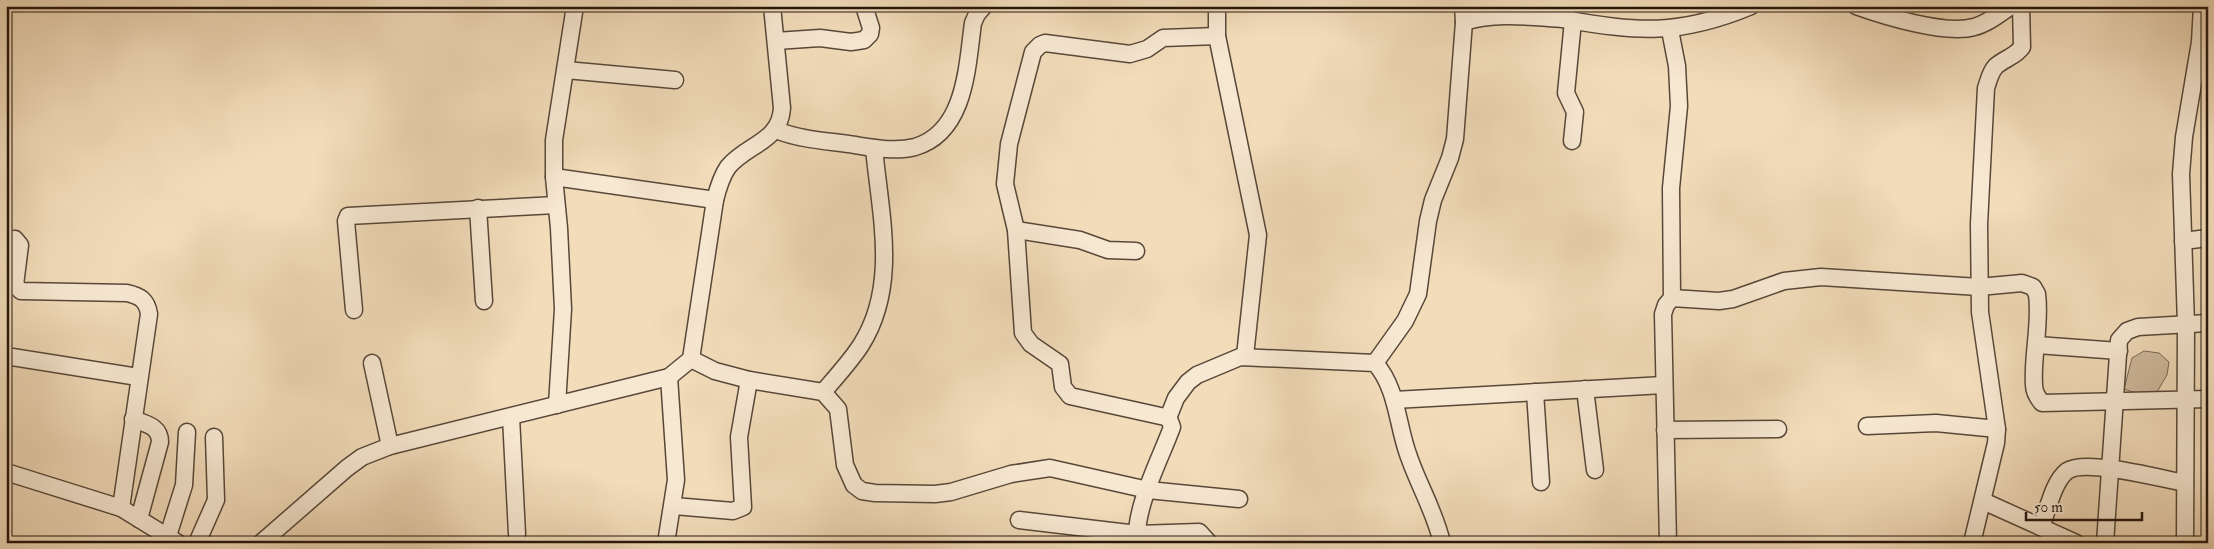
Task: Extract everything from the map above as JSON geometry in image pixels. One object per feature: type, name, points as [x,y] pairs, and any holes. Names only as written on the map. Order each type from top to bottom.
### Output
[{"type":"street","points":[[557,405],[563,309],[554,177],[555,130],[575,6]]},
{"type":"street","points":[[261,543],[280,536],[347,468],[362,457],[390,446],[669,377],[691,359],[715,200],[720,181],[729,166],[776,130],[781,122],[782,108],[772,6]]},
{"type":"street","points":[[776,41],[820,38],[851,42],[864,40],[870,34],[871,28],[864,6]]},
{"type":"street","points":[[776,130],[799,137],[893,150],[916,147],[934,137],[945,127],[961,97],[973,23],[984,6]]},
{"type":"street","points":[[1217,6],[1217,36],[1258,235],[1245,356]]},
{"type":"street","points":[[1375,363],[1405,321],[1418,294],[1428,221],[1433,200],[1450,158],[1454,139],[1464,14],[1478,18],[1568,15],[1618,28],[1670,30],[1708,23],[1751,6]]},
{"type":"street","points":[[1856,6],[1885,16],[1946,29],[1961,30],[1983,24],[2011,6]]},
{"type":"street","points":[[1972,543],[1996,443],[1997,429],[1982,333],[1979,287],[1979,224],[1986,88],[1997,65],[2022,47],[2021,6]]},
{"type":"street","points":[[2185,543],[2186,324],[2182,157],[2200,42],[2202,6]]},
{"type":"street","points":[[1568,15],[1566,93],[1575,112],[1572,141]]},
{"type":"street","points":[[1668,543],[1663,314],[1666,305],[1672,298],[1671,188],[1680,106],[1677,66],[1670,30]]},
{"type":"street","points":[[1168,416],[1080,399],[1066,392],[1060,364],[1031,344],[1023,333],[1016,230],[1006,191],[1009,144],[1035,48],[1045,44],[1130,54],[1147,48],[1163,38],[1217,36]]},
{"type":"street","points":[[566,70],[675,80]]},
{"type":"street","points":[[822,392],[861,345],[870,330],[881,299],[886,268],[874,148]]},
{"type":"street","points":[[554,177],[715,200]]},
{"type":"street","points":[[354,310],[346,221],[348,216],[556,204]]},
{"type":"street","points":[[478,208],[484,301]]},
{"type":"street","points":[[1016,230],[1080,240],[1108,250],[1136,251]]},
{"type":"street","points":[[2184,241],[2208,238]]},
{"type":"street","points":[[6,240],[16,239],[20,245],[15,285],[20,291],[127,294],[143,299],[148,314],[121,508]]},
{"type":"street","points":[[1672,298],[1726,300],[1784,282],[1821,277],[1979,287],[2022,283],[2033,287],[2038,294],[2034,386],[2036,396],[2042,403],[2208,399]]},
{"type":"street","points":[[2104,543],[2116,401],[2119,340],[2127,331],[2138,327],[2208,323]]},
{"type":"street","points":[[2037,345],[2118,351]]},
{"type":"street","points":[[6,356],[138,377]]},
{"type":"street","points":[[1137,538],[1148,490],[1172,428],[1168,416],[1181,390],[1197,375],[1245,356],[1375,363],[1383,372],[1394,400],[1408,456],[1438,527],[1442,543]]},
{"type":"street","points":[[691,359],[715,371],[749,380],[822,392],[838,409],[846,465],[854,485],[862,491],[875,494],[936,494],[952,492],[972,484],[1011,474],[1050,468],[1148,490],[1239,499]]},
{"type":"street","points":[[372,363],[390,446]]},
{"type":"street","points":[[666,543],[674,506],[676,456],[669,377]]},
{"type":"street","points":[[674,506],[732,511],[743,507],[739,437],[749,380]]},
{"type":"street","points":[[1394,400],[1664,385]]},
{"type":"street","points":[[1585,389],[1595,470]]},
{"type":"street","points":[[1535,392],[1541,482]]},
{"type":"street","points":[[511,416],[517,534]]},
{"type":"street","points":[[133,419],[156,428],[160,434],[160,442],[140,519]]},
{"type":"street","points":[[1867,426],[1936,423],[1997,429]]},
{"type":"street","points":[[1665,430],[1778,429]]},
{"type":"street","points":[[6,472],[121,508],[173,540],[184,485],[187,432]]},
{"type":"street","points":[[197,543],[216,500],[214,437]]},
{"type":"street","points":[[2041,527],[2059,482],[2068,471],[2080,466],[2110,468],[2185,483]]},
{"type":"street","points":[[1983,501],[2076,543]]},
{"type":"street","points":[[1020,520],[1137,538],[1199,532],[1209,543]]},
{"type":"shaded area","points":[[2144,351],[2159,353],[2169,362],[2167,375],[2157,392],[2142,395],[2124,389],[2132,358]]}]
